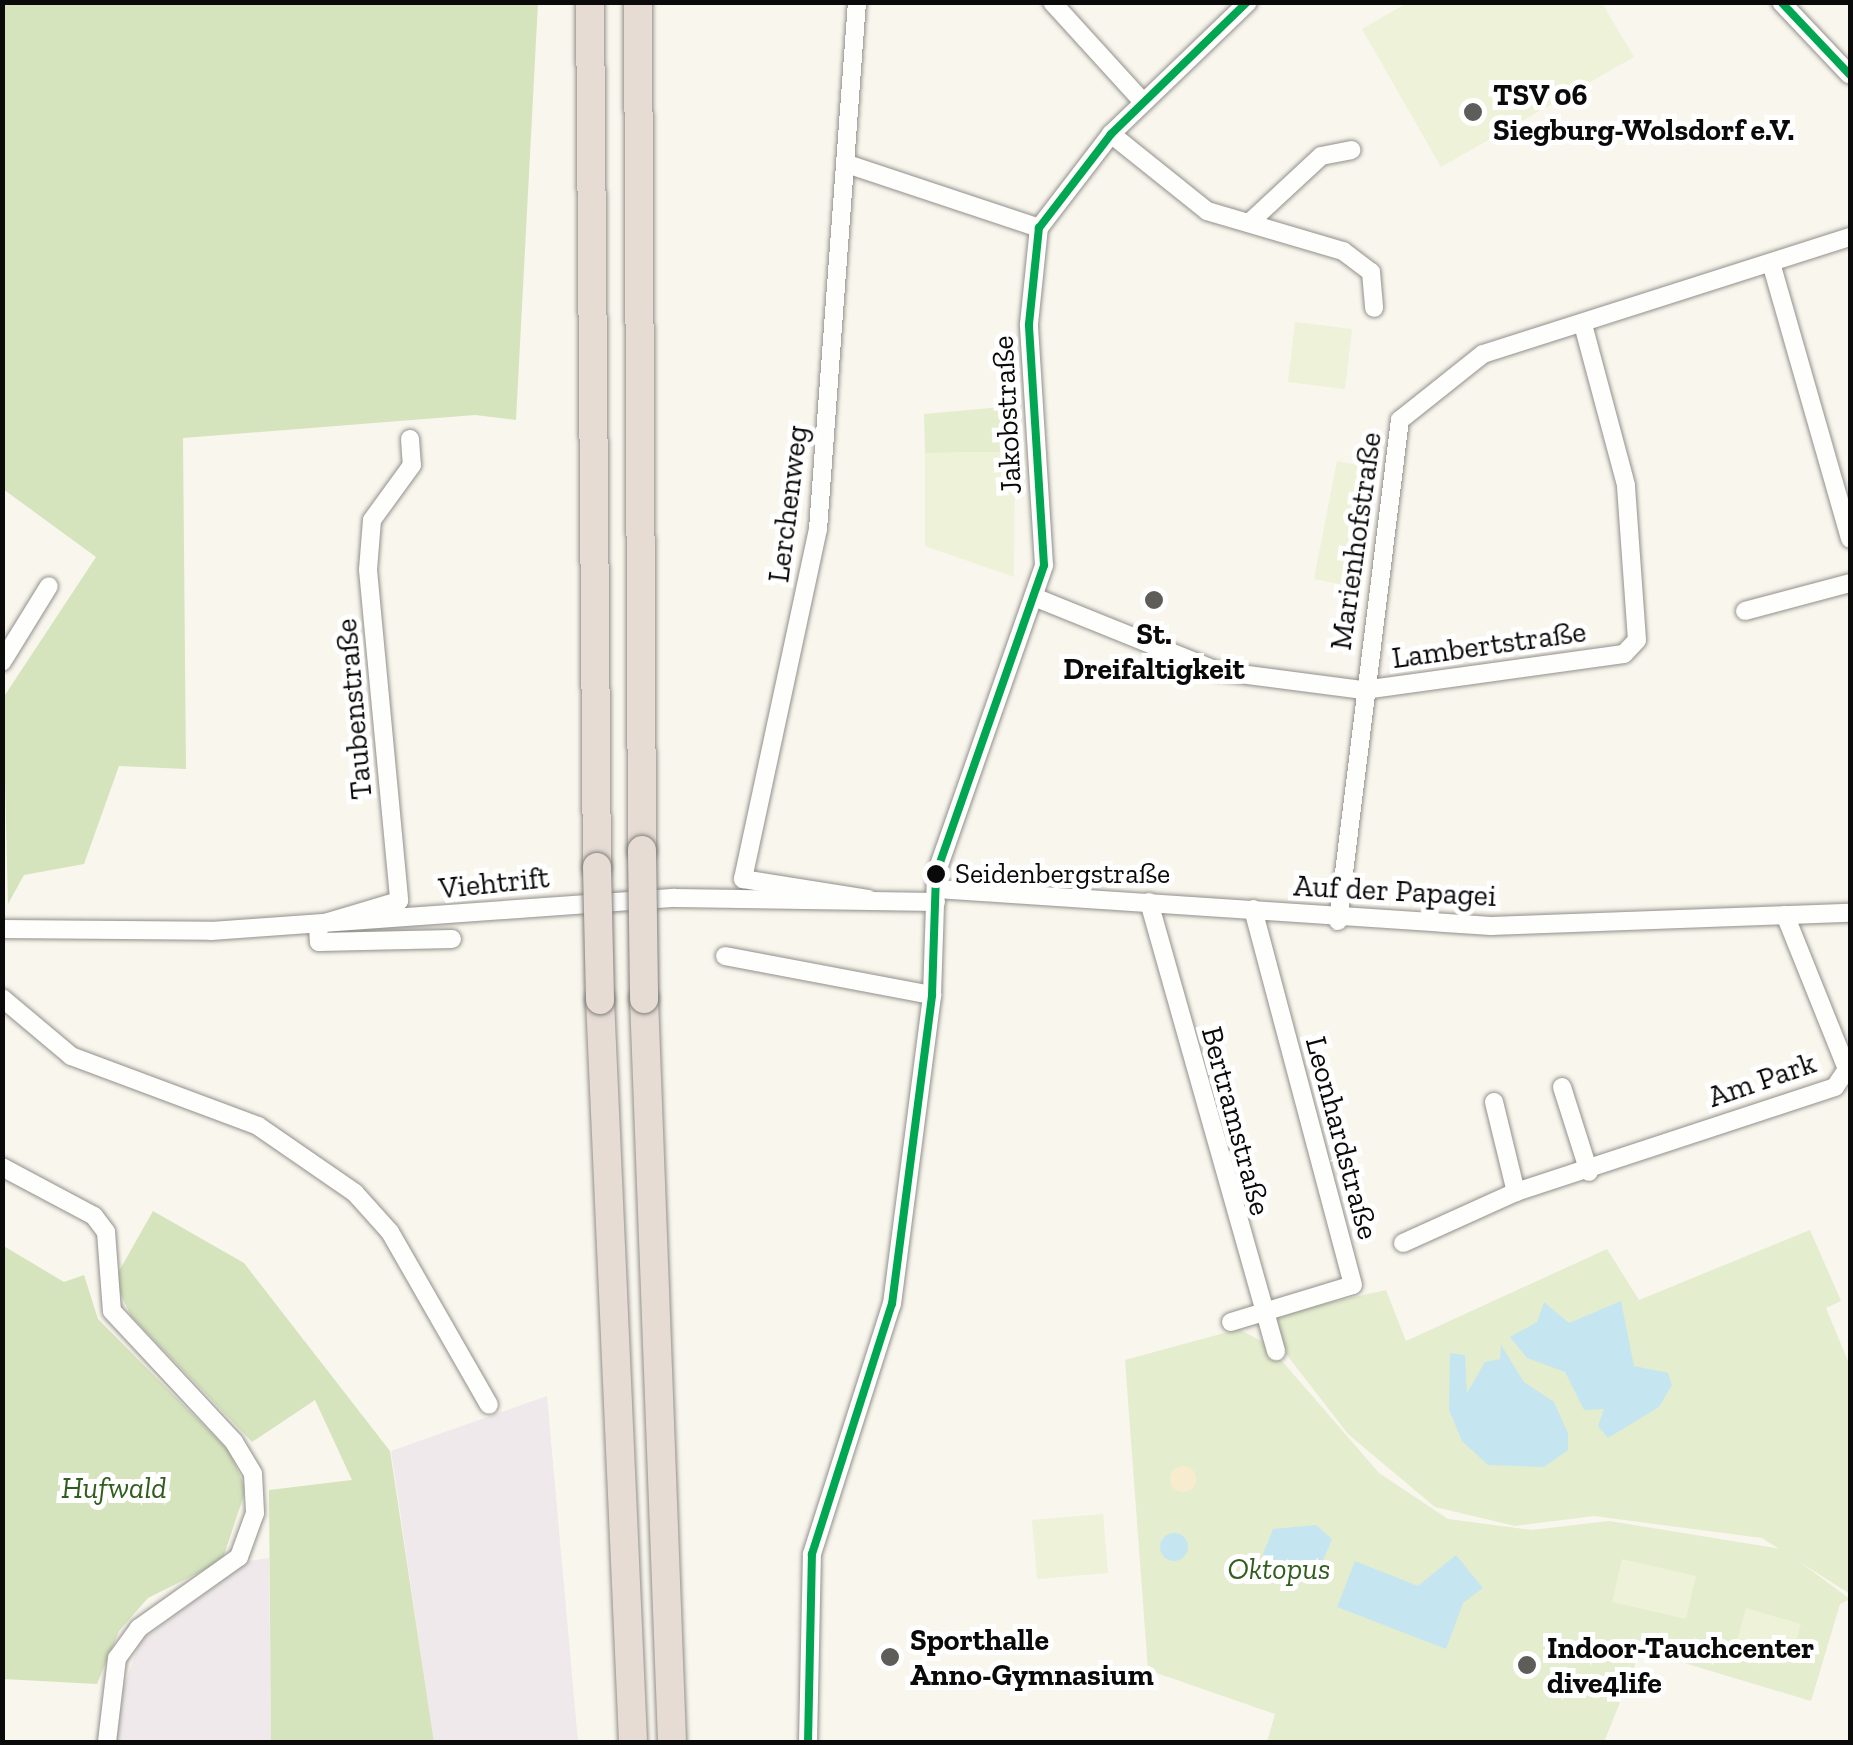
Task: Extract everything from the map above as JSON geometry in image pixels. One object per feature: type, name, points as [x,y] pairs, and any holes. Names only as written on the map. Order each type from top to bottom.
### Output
[{"type":"highway","points":[[590,2],[600,1000],[633,1742]]},
{"type":"highway","points":[[638,2],[644,999],[672,1742]]},
{"type":"street","name":"Lerchenweg","points":[[856,2],[848,164],[818,529],[744,880],[868,899]]},
{"type":"street","points":[[1052,2],[1144,102]]},
{"type":"street","points":[[848,164],[1039,228],[1111,134],[1248,2]]},
{"type":"street","points":[[1781,2],[1850,74]]},
{"type":"street","points":[[1111,134],[1207,211],[1343,251],[1371,272],[1374,308]]},
{"type":"street","points":[[1249,224],[1321,156],[1351,150]]},
{"type":"street","name":"Jakobstraße","points":[[937,896],[946,828],[1044,566],[1029,324],[1039,228]]},
{"type":"street","name":"Marienhofstraße","points":[[1338,921],[1400,420],[1483,354],[1850,237]]},
{"type":"street","points":[[1771,263],[1850,539]]},
{"type":"street","name":"Lambertstraße","points":[[1034,597],[1217,672],[1364,690],[1613,656],[1636,645],[1626,485],[1583,324]]},
{"type":"street","name":"Taubenstraße","points":[[318,925],[399,901],[368,570],[372,520],[412,466],[410,439]]},
{"type":"street","points":[[1745,611],[1850,583]]},
{"type":"street","points":[[5,649],[49,586]]},
{"type":"street","points":[[808,1742],[812,1554],[892,1304],[932,994],[937,896]]},
{"type":"street","name":"Auf der Papagei","points":[[675,898],[937,896],[1150,902],[1253,909],[1338,921],[1491,926],[1850,913]]},
{"type":"street","name":"Viehtrift","points":[[6,926],[318,925],[675,898]]},
{"type":"street","name":"Bertramstraße","points":[[1150,902],[1258,1314],[1276,1351]]},
{"type":"street","name":"Leonhardstraße","points":[[1253,909],[1352,1285],[1258,1314]]},
{"type":"street","name":"Am Park","points":[[1402,1243],[1516,1192],[1588,1172],[1835,1087],[1847,1069],[1785,915]]},
{"type":"street","name":"Viehtrift","points":[[318,925],[319,942],[452,940]]},
{"type":"street","points":[[725,956],[932,994]]},
{"type":"street","points":[[2,998],[71,1056],[258,1126],[354,1193],[390,1232],[489,1405]]},
{"type":"street","points":[[1562,1087],[1588,1172]]},
{"type":"street","points":[[1494,1102],[1516,1192]]},
{"type":"street","points":[[2,1167],[94,1216],[106,1232],[112,1311],[234,1442],[252,1474],[255,1513],[240,1557],[139,1628],[117,1658],[108,1742]]},
{"type":"street","points":[[1230,1322],[1258,1314]]},
{"type":"shaded area","points":[[547,1396],[578,1742],[434,1742],[391,1451]]},
{"type":"shaded area","points":[[269,1558],[271,1742],[116,1742],[116,1710],[140,1641],[250,1561]]},
{"type":"green space","points":[[3,2],[538,3],[516,420],[475,415],[183,438],[186,769],[119,766],[84,864],[24,875],[8,904],[3,698],[96,557],[3,489]]},
{"type":"green space","name":"TSV 06 Siegburg-Wolsdorf e.V.","points":[[1407,3],[1602,3],[1634,57],[1441,167],[1362,29]]},
{"type":"green space","points":[[1295,322],[1352,329],[1345,389],[1288,382]]},
{"type":"green space","points":[[1013,406],[1015,452],[925,453],[924,414]]},
{"type":"green space","points":[[1015,452],[1014,577],[925,546],[925,453]]},
{"type":"green space","points":[[1337,461],[1377,469],[1354,587],[1314,579]]},
{"type":"green space","name":"Hufwald","points":[[153,1211],[244,1263],[390,1451],[434,1742],[271,1742],[269,1490],[352,1480],[315,1400],[252,1442],[131,1316],[114,1280]]},
{"type":"green space","points":[[1810,1230],[1841,1301],[1826,1308],[1850,1366],[1850,1594],[1762,1538],[1594,1516],[1515,1526],[1435,1507],[1348,1434],[1276,1341],[1278,1314],[1386,1290],[1406,1341],[1607,1249],[1639,1300]]},
{"type":"green space","name":"Hufwald","points":[[2,1245],[64,1282],[84,1275],[98,1319],[229,1451],[246,1489],[222,1561],[148,1598],[119,1631],[97,1684],[3,1679]]},
{"type":"green space","name":"Oktopus","points":[[1239,1329],[1268,1345],[1379,1473],[1448,1519],[1532,1530],[1609,1521],[1782,1549],[1850,1599],[1840,1604],[1811,1701],[1641,1650],[1604,1742],[1267,1742],[1275,1714],[1148,1670],[1125,1360]]},
{"type":"green space","points":[[1103,1514],[1108,1573],[1037,1579],[1032,1520]]},
{"type":"green space","points":[[1622,1559],[1696,1576],[1686,1619],[1612,1602]]},
{"type":"green space","points":[[1746,1608],[1801,1624],[1791,1657],[1737,1641]]},
{"type":"sand","points":[[1183,1466],[1192,1470],[1196,1479],[1192,1488],[1183,1492],[1174,1488],[1170,1479],[1174,1470]]},
{"type":"water","points":[[1621,1301],[1634,1366],[1668,1373],[1672,1385],[1659,1407],[1608,1438],[1598,1426],[1604,1409],[1584,1410],[1565,1372],[1527,1358],[1510,1337],[1537,1322],[1544,1302],[1569,1323]]},
{"type":"water","points":[[1501,1345],[1524,1382],[1554,1402],[1568,1433],[1568,1450],[1544,1467],[1488,1465],[1462,1441],[1449,1410],[1450,1353],[1465,1355],[1467,1393],[1485,1362],[1500,1359]]},
{"type":"water","points":[[1316,1525],[1332,1539],[1318,1573],[1299,1582],[1270,1571],[1263,1554],[1273,1529]]},
{"type":"water","points":[[1174,1533],[1184,1537],[1188,1547],[1184,1557],[1174,1561],[1164,1557],[1160,1547],[1164,1537]]},
{"type":"water","points":[[1456,1555],[1483,1588],[1463,1603],[1446,1649],[1337,1607],[1355,1561],[1418,1586]]},
{"type":"waterway","points":[[50,2],[84,2]]},
{"type":"transit line","points":[[808,1742],[812,1554],[892,1304],[932,995],[936,874],[1044,565],[1029,324],[1039,228],[1111,134],[1247,2]]},
{"type":"transit line","points":[[1781,2],[1850,75]]},
{"type":"place","name":"TSV 06 Siegburg-Wolsdorf e.V.","points":[[1473,112]]},
{"type":"place","name":"St. Dreifaltigkeit","points":[[1154,600]]},
{"type":"place","name":"Seidenbergstraße","points":[[936,874]]},
{"type":"place","name":"Sporthalle Anno-Gymnasium","points":[[890,1657]]},
{"type":"place","name":"Indoor-Tauchcenter dive4life","points":[[1527,1665]]}]
